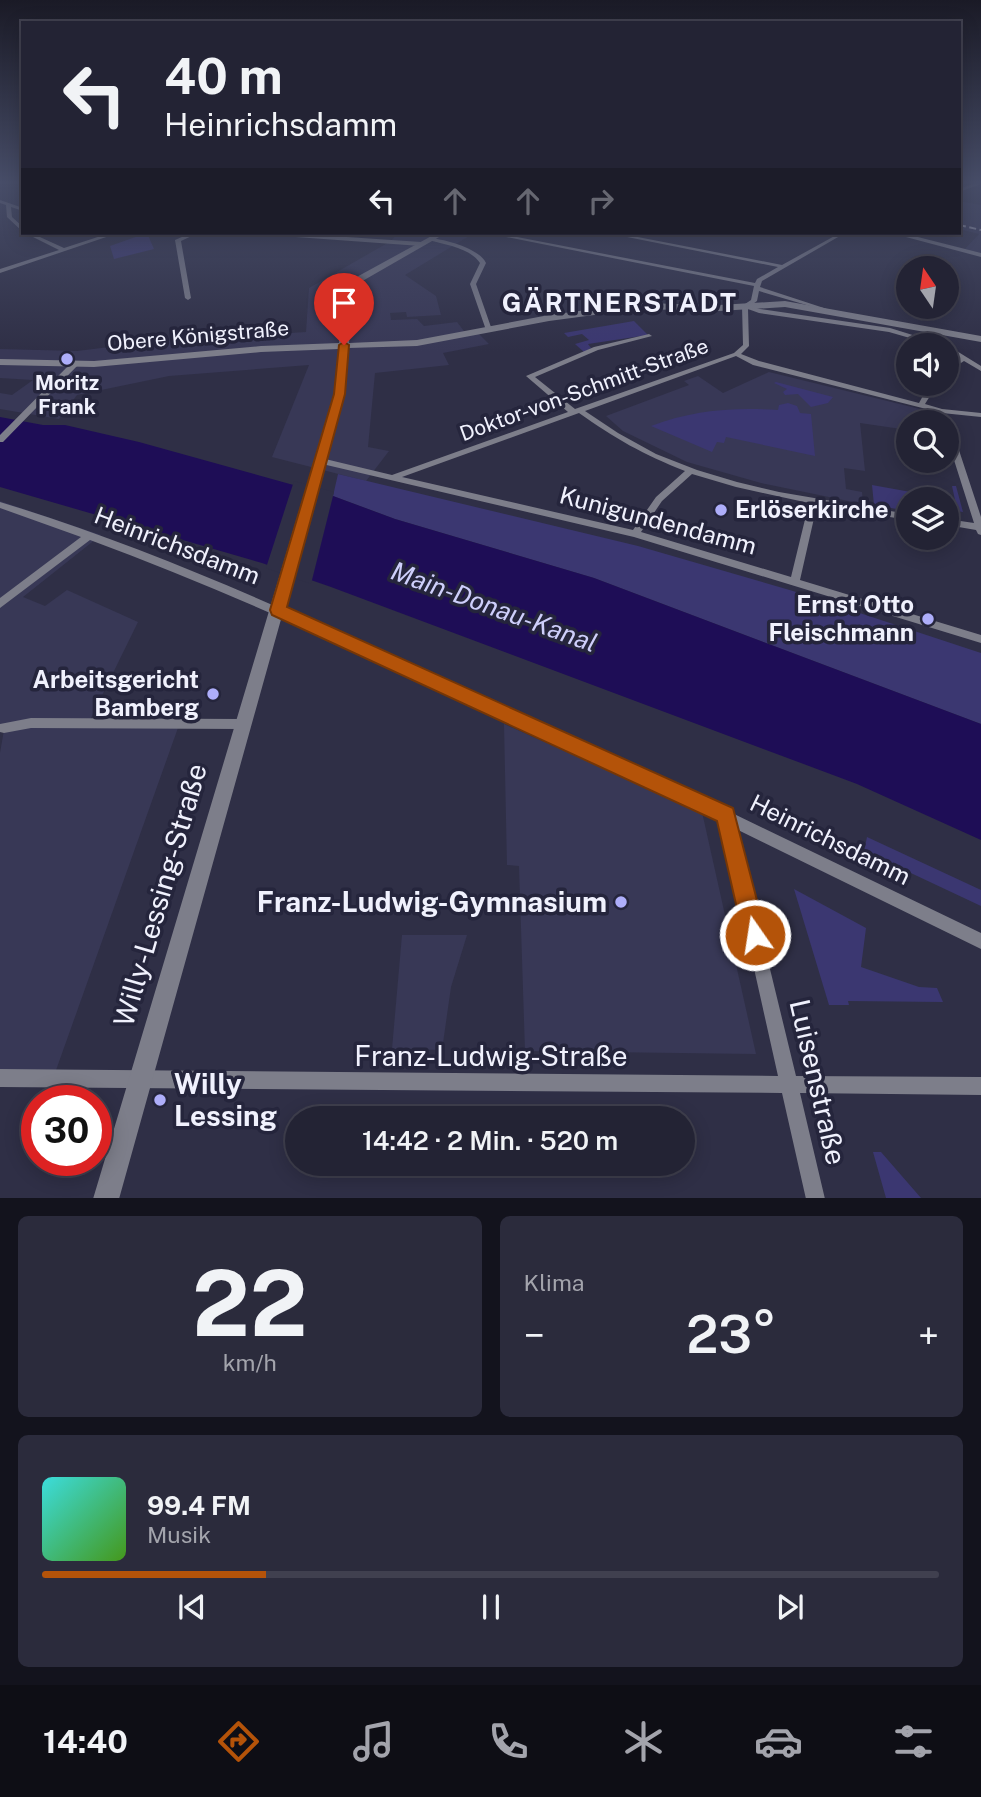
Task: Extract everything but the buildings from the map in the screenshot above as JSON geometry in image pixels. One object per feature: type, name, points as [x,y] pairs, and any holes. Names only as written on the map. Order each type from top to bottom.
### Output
[{"type":"street","points":[[41,239],[64,250]]},
{"type":"street","points":[[0,271],[97,239]]},
{"type":"street","points":[[181,239],[178,240],[188,298]]},
{"type":"street","points":[[350,239],[421,244],[431,239],[473,252],[483,263],[473,284],[489,330]]},
{"type":"street","points":[[520,239],[610,254],[757,286],[825,310]]},
{"type":"street","points":[[531,241],[535,239]]},
{"type":"street","points":[[641,239],[781,266]]},
{"type":"street","points":[[745,306],[754,302],[759,280],[832,239]]},
{"type":"street","points":[[918,239],[981,255]]},
{"type":"street","name":"Willy-Lessing-Straße","points":[[106,1198],[339,394],[349,290],[353,284],[421,244]]},
{"type":"street","name":"Obere Königstraße","points":[[0,362],[74,365],[250,349],[435,341],[615,307],[745,306],[776,303],[948,333]]},
{"type":"street","points":[[745,306],[759,311],[900,333]]},
{"type":"street","name":"Doktor-von-Schmitt-Straße","points":[[394,477],[736,354],[746,346],[745,306]]},
{"type":"street","name":"Obere Königstraße","points":[[959,335],[981,339]]},
{"type":"street","points":[[649,336],[596,348],[530,376],[576,411],[624,442],[690,471],[814,500],[896,515]]},
{"type":"street","points":[[736,354],[756,363],[938,410]]},
{"type":"street","points":[[959,355],[981,369]]},
{"type":"street","points":[[959,362],[964,359]]},
{"type":"street","points":[[0,440],[74,365]]},
{"type":"street","points":[[921,405],[926,396]]},
{"type":"street","points":[[959,413],[981,415]]},
{"type":"street","points":[[959,463],[981,529],[959,525]]},
{"type":"street","name":"Kunigundendamm","points":[[320,465],[394,477],[635,534],[795,580],[981,639]]},
{"type":"street","points":[[635,534],[659,499],[690,471]]},
{"type":"street","points":[[795,580],[814,500]]},
{"type":"street","name":"Heinrichsdamm","points":[[0,505],[280,603],[726,815],[981,941]]},
{"type":"street","points":[[0,604],[89,536]]},
{"type":"street","points":[[4,728],[32,723],[242,724]]},
{"type":"street","name":"Luisenstraße","points":[[726,815],[816,1198]]},
{"type":"street","name":"Franz-Ludwig-Straße","points":[[0,1078],[981,1086]]},
{"type":"shaded area","points":[[130,239],[150,239],[154,249],[114,259],[110,246]]},
{"type":"shaded area","points":[[464,239],[405,275],[436,296],[441,315],[407,317],[406,312],[390,313],[391,320],[417,319],[424,326],[457,322],[467,335],[478,333],[489,344],[443,353],[449,365],[375,373],[368,447],[389,451],[366,481],[272,457],[309,365],[169,376],[77,395],[59,419],[0,409],[0,393],[12,395],[33,380],[0,378],[0,349],[77,351],[150,342],[306,332],[309,288],[391,241]]},
{"type":"shaded area","points":[[974,239],[981,239],[981,253],[965,249]]},
{"type":"shaded area","points":[[634,321],[648,335],[588,344],[591,348],[584,352],[575,344],[589,340],[582,334],[568,337],[564,333]]},
{"type":"shaded area","points":[[769,372],[922,410],[896,410],[896,428],[860,423],[865,471],[844,468],[846,489],[862,492],[863,504],[761,483],[687,462],[623,431],[606,416],[689,385],[684,381],[698,376],[723,393]]},
{"type":"shaded area","points":[[774,383],[833,397],[828,403],[811,407],[798,394],[785,395],[783,392],[787,389]]},
{"type":"shaded area","points":[[788,403],[797,406],[800,413],[811,414],[815,456],[726,437],[724,443],[717,442],[712,452],[651,426],[682,416],[714,411],[778,410],[779,405]]},
{"type":"shaded area","points":[[338,474],[638,546],[793,591],[981,653],[981,724],[594,578],[395,519],[333,496]]},
{"type":"shaded area","points":[[872,485],[896,489],[896,509],[874,505]]},
{"type":"shaded area","points":[[0,501],[101,535],[23,597],[45,606],[67,590],[138,622],[88,724],[179,725],[55,1073],[0,1070],[0,753],[4,730],[0,729]]},
{"type":"shaded area","name":"Franz-Ludwig-Gymnasium","points":[[504,724],[702,812],[756,1054],[525,1051],[519,866],[507,865]]},
{"type":"shaded area","points":[[867,837],[981,890],[981,906],[864,851]]},
{"type":"shaded area","points":[[794,889],[866,928],[861,967],[919,987],[937,988],[943,1002],[848,1001],[849,1005],[829,1005]]},
{"type":"shaded area","points":[[402,935],[467,935],[451,987],[442,1050],[392,1049]]},
{"type":"shaded area","points":[[873,1152],[881,1152],[921,1198],[886,1198]]},
{"type":"water","name":"Main-Donau-Kanal","points":[[0,417],[43,425],[65,425],[139,442],[333,496],[395,519],[594,578],[981,724],[981,840],[857,784],[331,587],[262,563],[0,487]]},
{"type":"pier","points":[[294,481],[334,492],[311,584],[266,568]]},
{"type":"place","name":"Moritz Frank","points":[[67,359]]},
{"type":"place","name":"Erlöserkirche","points":[[721,510]]},
{"type":"place","name":"Ernst Otto Fleischmann","points":[[928,619]]},
{"type":"place","name":"Arbeitsgericht Bamberg","points":[[213,694]]},
{"type":"place","name":"Franz-Ludwig-Gymnasium","points":[[621,902]]},
{"type":"place","name":"Willy Lessing","points":[[160,1100]]},
{"type":"district","name":"GÄRTNERSTADT","points":[[620,303]]},
{"type":"route","points":[[344,345],[339,394],[278,610],[726,815],[755,935]]}]
